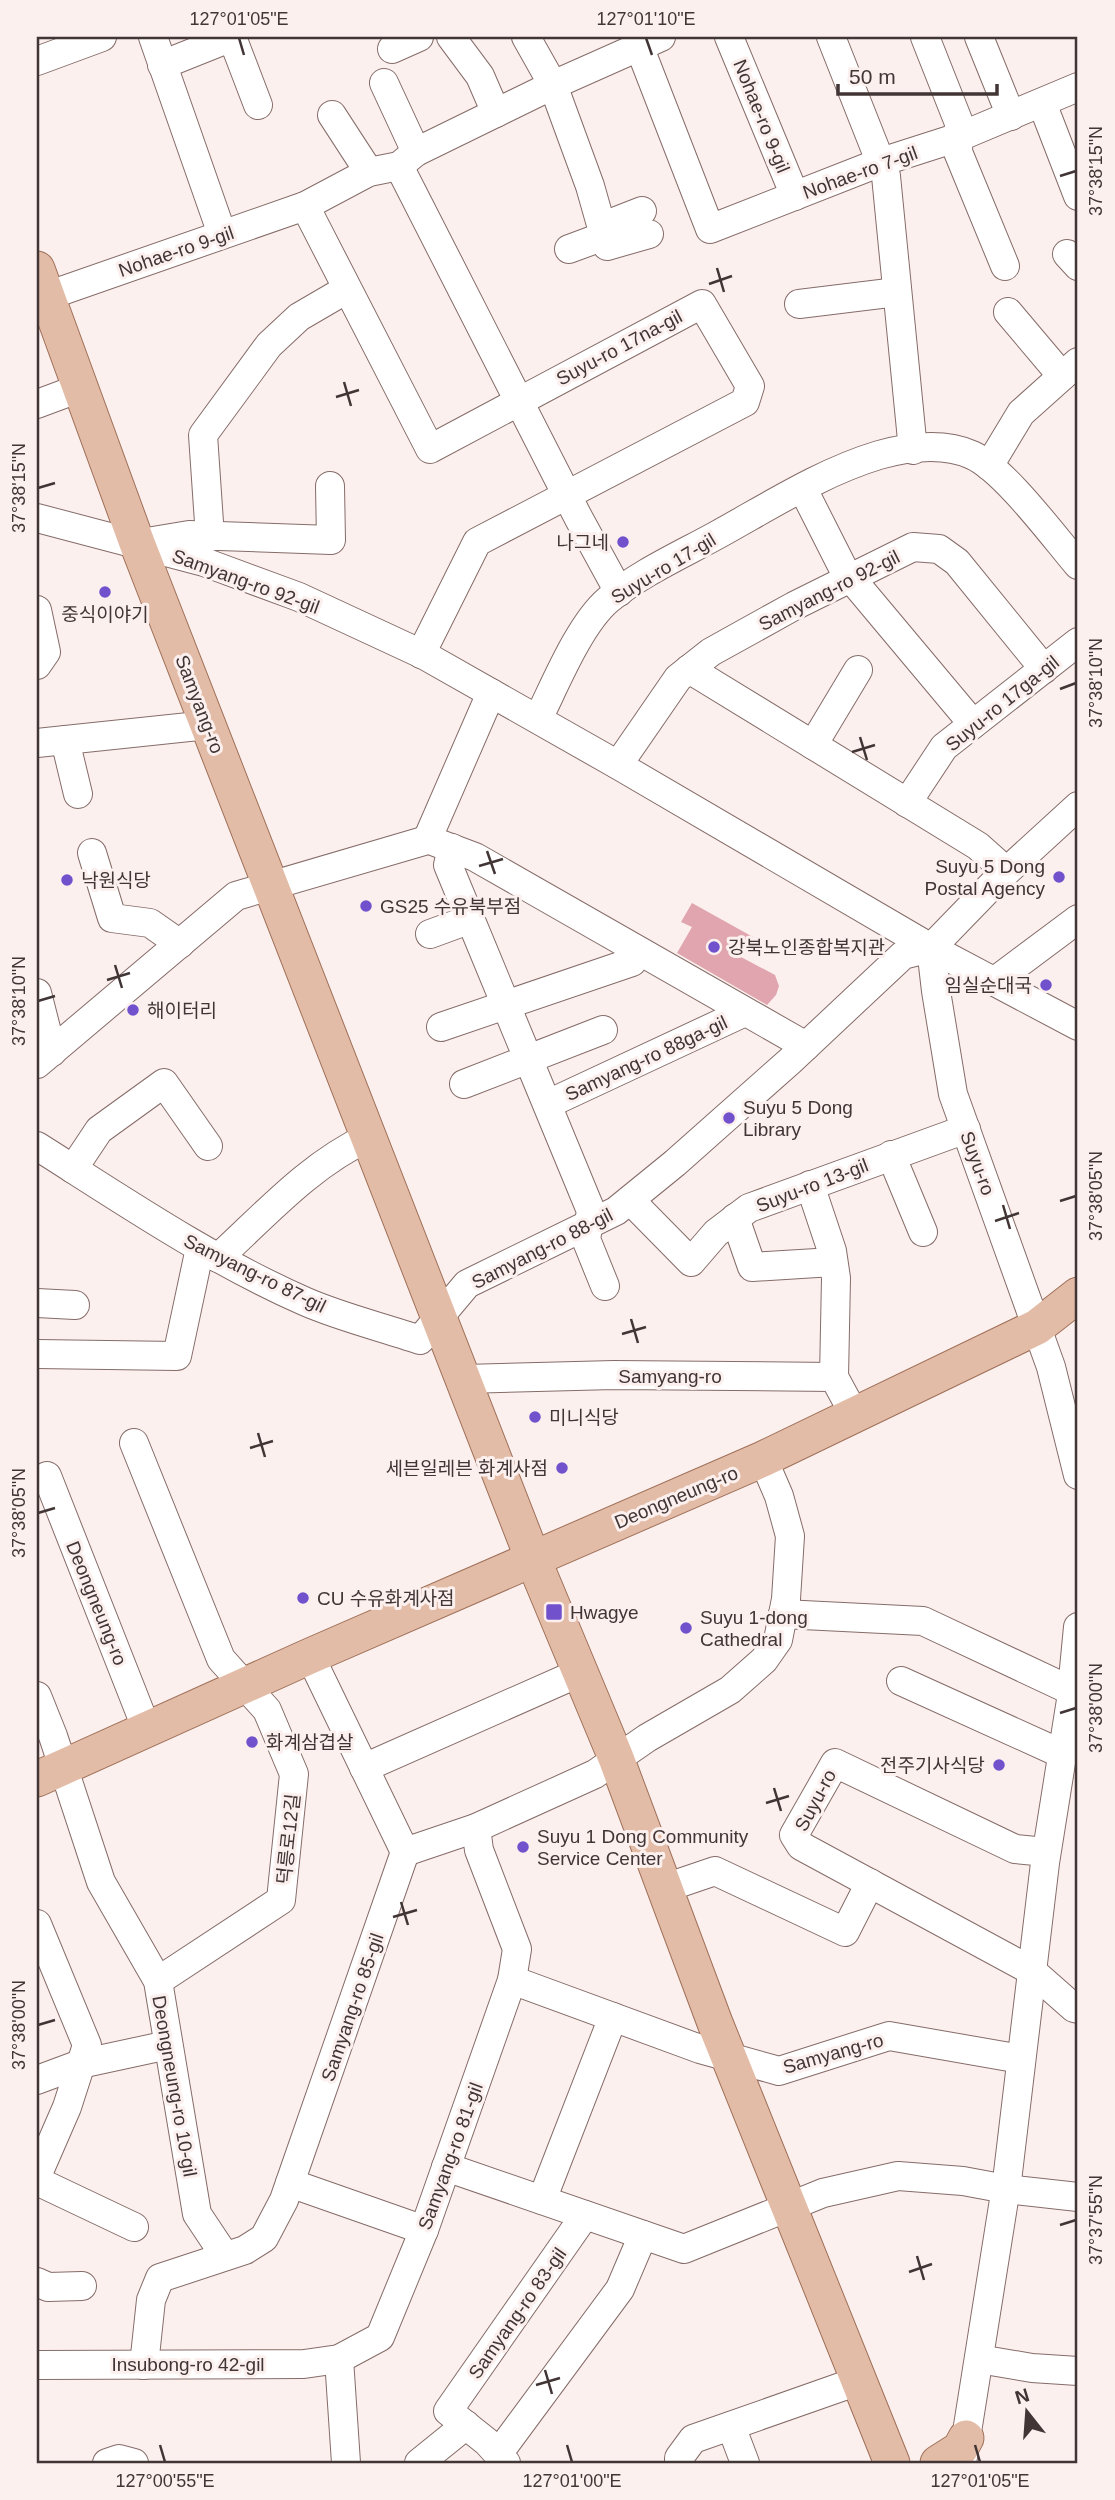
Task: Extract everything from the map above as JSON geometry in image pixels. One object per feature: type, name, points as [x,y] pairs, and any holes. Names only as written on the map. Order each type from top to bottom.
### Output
[{"type":"main road","name":"Samyang-ro","points":[[42,283],[136,543],[533,1559],[616,1758],[729,2056],[892,2463]]},
{"type":"main road","name":"Deongneung-ro","points":[[50,1774],[310,1656],[763,1459],[1037,1328],[1078,1295]]},
{"type":"main road","name":"Deongneung-ro","points":[[1037,1328],[1078,1324]]},
{"type":"main road","points":[[938,2463],[960,2449],[964,2451]]},
{"type":"street","points":[[37,61],[102,37]]},
{"type":"street","points":[[153,37],[222,234]]},
{"type":"street","points":[[162,65],[232,37],[258,105]]},
{"type":"street","points":[[392,49],[419,37]]},
{"type":"street","points":[[450,37],[480,76],[496,113]]},
{"type":"street","points":[[526,37],[553,85],[590,186],[603,231]]},
{"type":"street","name":"Nohae-ro 9-gil","points":[[729,37],[795,196]]},
{"type":"street","points":[[831,37],[886,176],[913,450]]},
{"type":"street","points":[[925,37],[959,123],[958,152],[1005,266]]},
{"type":"street","points":[[979,37],[1010,116]]},
{"type":"street","name":"Nohae-ro 9-gil","points":[[42,283],[222,234],[305,206],[369,172],[407,159],[553,85],[650,41],[710,229]]},
{"type":"street","points":[[384,83],[403,120],[407,159],[519,399],[619,592]]},
{"type":"street","name":"Nohae-ro 7-gil","points":[[710,229],[881,162],[958,137],[1078,88]]},
{"type":"street","points":[[1042,103],[1078,195]]},
{"type":"street","points":[[332,115],[369,172]]},
{"type":"street","points":[[305,206],[347,289]]},
{"type":"street","points":[[569,249],[603,231],[646,222]]},
{"type":"street","name":"Suyu-ro 17na-gil","points":[[347,289],[430,449],[702,303],[750,386],[745,402],[568,496]]},
{"type":"street","name":"Samyang-ro 92-gil","points":[[211,537],[203,435],[269,345],[299,317],[347,289]]},
{"type":"street","points":[[799,304],[897,292]]},
{"type":"street","points":[[989,466],[1021,412],[1070,369],[1008,312]]},
{"type":"street","points":[[37,404],[80,388]]},
{"type":"street","name":"Suyu-ro 17-gil","points":[[538,719],[578,640],[606,602],[636,580],[803,489],[878,456],[937,445],[972,455],[989,466],[1076,557]]},
{"type":"street","name":"Samyang-ro 92-gil","points":[[136,543],[189,536],[331,540],[330,486]]},
{"type":"street","points":[[803,489],[844,570],[973,724]]},
{"type":"street","points":[[421,654],[477,542],[568,496]]},
{"type":"street","points":[[37,518],[136,543]]},
{"type":"street","name":"Samyang-ro 92-gil","points":[[136,543],[204,562],[287,593],[421,654],[618,765],[931,948],[1078,1026]]},
{"type":"street","name":"Samyang-ro 92-gil","points":[[618,765],[678,678],[711,652],[794,606],[913,547],[939,548],[957,562],[1044,669]]},
{"type":"street","points":[[37,610],[46,652],[37,665]]},
{"type":"street","name":"Suyu-ro 17ga-gil","points":[[907,803],[944,747],[1078,642]]},
{"type":"street","points":[[689,669],[978,846],[1006,871]]},
{"type":"street","points":[[813,745],[858,670]]},
{"type":"street","points":[[439,844],[491,693]]},
{"type":"street","points":[[37,743],[208,725]]},
{"type":"street","points":[[65,740],[78,794]]},
{"type":"street","points":[[931,948],[1006,871],[1078,806]]},
{"type":"street","points":[[44,1058],[236,896],[270,885],[439,844],[475,857],[806,1046]]},
{"type":"street","name":"Samyang-ro 88ga-gil","points":[[439,844],[591,1211],[586,1238],[605,1286]]},
{"type":"street","points":[[92,853],[112,918],[150,923],[180,944]]},
{"type":"street","points":[[430,934],[471,919]]},
{"type":"street","points":[[995,981],[1078,919]]},
{"type":"street","name":"Samyang-ro 88-gil","points":[[439,1315],[467,1284],[616,1211],[675,1163],[903,955],[931,948]]},
{"type":"street","name":"Suyu-ro","points":[[931,948],[953,1094],[1051,1367],[1070,1409],[1078,1475]]},
{"type":"street","points":[[441,1027],[632,962],[638,951]]},
{"type":"street","points":[[37,993],[44,1058]]},
{"type":"street","name":"Samyang-ro 88ga-gil","points":[[548,1104],[745,1012]]},
{"type":"street","points":[[464,1084],[603,1030]]},
{"type":"street","points":[[73,1169],[99,1130],[164,1083],[208,1146]]},
{"type":"street","name":"Suyu-ro 13-gil","points":[[629,1200],[691,1262],[716,1233],[749,1208],[966,1129]]},
{"type":"street","points":[[37,1354],[177,1356],[209,1253],[314,1168],[343,1149],[369,1137]]},
{"type":"street","name":"Samyang-ro 87-gil","points":[[37,1146],[209,1253],[306,1302],[420,1340],[439,1315]]},
{"type":"street","name":"Suyu-ro 13-gil","points":[[891,1155],[923,1231]]},
{"type":"street","points":[[810,1185],[834,1262],[834,1377],[854,1414]]},
{"type":"street","name":"Suyu-ro 13-gil","points":[[735,1218],[752,1267],[834,1262]]},
{"type":"street","points":[[37,1303],[75,1305]]},
{"type":"street","name":"Samyang-ro","points":[[464,1379],[614,1375],[834,1377]]},
{"type":"street","points":[[134,1443],[221,1659],[244,1686]]},
{"type":"street","points":[[310,1656],[405,1852],[476,1828],[595,1774],[616,1758],[730,1690],[764,1660],[778,1640],[790,1536],[779,1496],[763,1459]]},
{"type":"street","name":"Deongneung-ro","points":[[47,1476],[148,1730]]},
{"type":"street","points":[[783,1614],[923,1621],[1072,1691]]},
{"type":"street","points":[[964,2451],[1006,2189],[1046,1852],[1067,1765],[1078,1627]]},
{"type":"street","points":[[364,1768],[581,1672]]},
{"type":"street","points":[[901,1681],[1067,1765]]},
{"type":"street","name":"덕릉로12길","points":[[158,1981],[281,1900],[294,1774],[267,1710],[244,1686]]},
{"type":"street","name":"Deongneung-ro 10-gil","points":[[37,1696],[50,1774],[101,1882],[158,1981],[197,2214],[221,2250]]},
{"type":"street","name":"Suyu-ro","points":[[1046,1852],[1015,1849],[835,1763],[794,1835],[801,1846],[1032,1971],[1078,2009]]},
{"type":"street","name":"Samyang-ro 81-gil","points":[[339,2359],[380,2337],[424,2230],[512,1980],[517,1949],[479,1850],[476,1828]]},
{"type":"street","name":"Samyang-ro 85-gil","points":[[144,2365],[150,2300],[160,2278],[245,2250],[264,2238],[290,2183],[405,1852]]},
{"type":"street","points":[[665,1888],[715,1871],[845,1933],[870,1883]]},
{"type":"street","points":[[37,1924],[87,2045],[37,2178],[134,2227]]},
{"type":"street","name":"Samyang-ro","points":[[512,1980],[700,2049],[779,2071],[888,2036],[1021,2059]]},
{"type":"street","points":[[542,2200],[613,2017]]},
{"type":"street","points":[[37,2080],[80,2064],[169,2045]]},
{"type":"street","points":[[446,2167],[684,2249],[823,2193],[898,2176],[963,2181],[1078,2197]]},
{"type":"street","points":[[290,2183],[424,2230]]},
{"type":"street","name":"Samyang-ro 83-gil","points":[[457,2418],[585,2215]]},
{"type":"street","points":[[419,2463],[457,2418],[487,2442],[502,2459],[620,2289],[643,2235]]},
{"type":"street","points":[[37,2282],[48,2287],[82,2286]]},
{"type":"street","points":[[339,2359],[343,2462]]},
{"type":"street","name":"Insubong-ro 42-gil","points":[[37,2365],[304,2364],[339,2359]]},
{"type":"street","points":[[979,2359],[1032,2368],[1078,2371]]},
{"type":"street","points":[[678,2463],[693,2439],[858,2381]]},
{"type":"street","points":[[731,2426],[746,2463]]},
{"type":"street","points":[[107,2463],[119,2459],[134,2463]]},
{"type":"building","name":"강북노인종합복지관","points":[[692,903],[753,937],[741,957],[775,975],[779,986],[776,995],[767,1005],[677,953],[692,927],[681,922]]},
{"type":"place","name":"나그네","points":[[623,542]]},
{"type":"place","name":"중식이야기","points":[[105,592]]},
{"type":"place","name":"Suyu 5 Dong Postal Agency","points":[[1059,877]]},
{"type":"place","name":"낙원식당","points":[[67,880]]},
{"type":"place","name":"GS25 수유북부점","points":[[366,906]]},
{"type":"place","name":"강북노인종합복지관","points":[[714,947]]},
{"type":"place","name":"임실순대국","points":[[1046,985]]},
{"type":"place","name":"해이터리","points":[[133,1010]]},
{"type":"place","name":"Suyu 5 Dong Library","points":[[729,1118]]},
{"type":"place","name":"미니식당","points":[[535,1417]]},
{"type":"place","name":"세븐일레븐 화계사점","points":[[562,1468]]},
{"type":"place","name":"CU 수유화계사점","points":[[303,1598]]},
{"type":"place","name":"Hwagye","points":[[554,1612]]},
{"type":"place","name":"Suyu 1-dong Cathedral","points":[[686,1628]]},
{"type":"place","name":"화계삼겹살","points":[[252,1742]]},
{"type":"place","name":"전주기사식당","points":[[999,1765]]},
{"type":"place","name":"Suyu 1 Dong Community Service Center","points":[[523,1847]]}]
